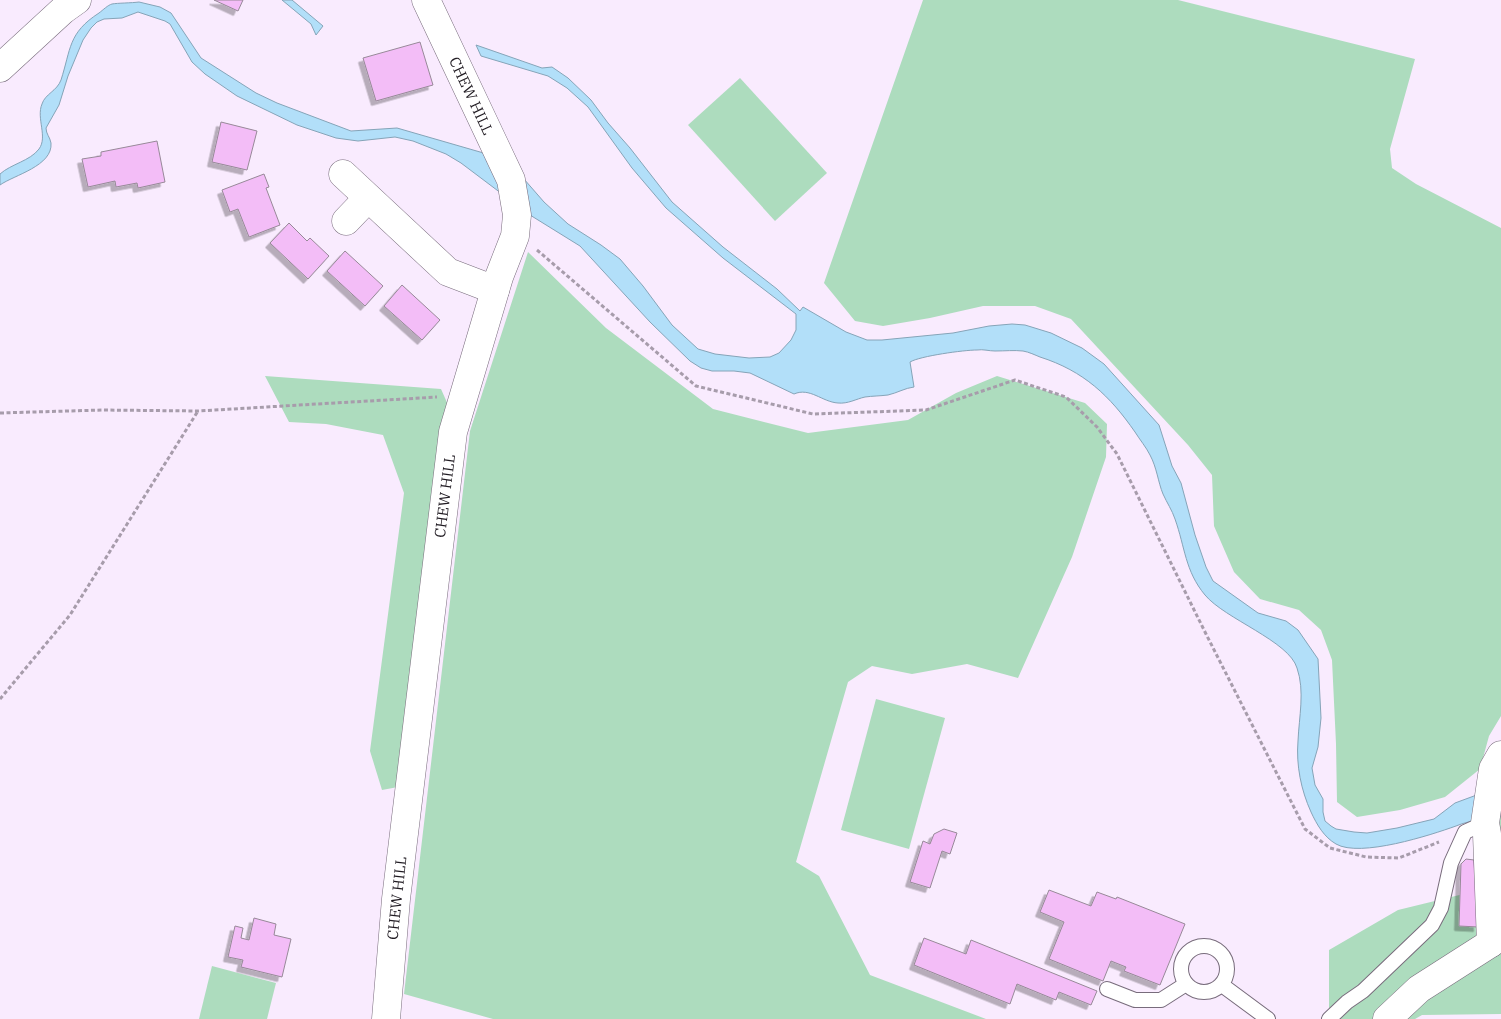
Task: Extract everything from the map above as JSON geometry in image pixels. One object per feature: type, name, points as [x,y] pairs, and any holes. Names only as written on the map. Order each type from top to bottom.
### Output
[{"type":"street","points":[[0,68],[63,10],[78,0]]},
{"type":"street","name":"CHEW HILL","points":[[386,1019],[396,899],[453,432],[495,290],[512,241],[517,215],[511,180],[426,0]]},
{"type":"street","points":[[342,174],[448,272],[495,290]]},
{"type":"street","points":[[346,221],[368,198]]},
{"type":"street","points":[[1387,1019],[1419,990],[1496,946],[1487,834],[1475,828],[1497,762]]},
{"type":"lane","points":[[1329,1019],[1432,925],[1441,908],[1452,863],[1475,828]]},
{"type":"lane","points":[[1205,945],[1218,949],[1227,960],[1228,974],[1222,985],[1210,992],[1197,992],[1186,984],[1180,971],[1183,958],[1192,948],[1205,945]]},
{"type":"lane","points":[[1107,989],[1135,1000],[1161,1000],[1186,984]]},
{"type":"lane","points":[[1222,985],[1268,1019]]},
{"type":"path","points":[[512,241],[532,246],[696,386],[813,414],[926,410],[1015,380],[1066,397],[1097,427],[1117,454],[1305,829],[1330,848],[1366,857],[1399,858],[1475,828]]},
{"type":"path","points":[[0,413],[102,410],[198,411],[445,396],[462,399]]},
{"type":"path","points":[[0,699],[70,615],[198,411]]},
{"type":"green space","points":[[923,0],[1178,0],[1415,59],[1390,149],[1392,168],[1416,184],[1501,228],[1501,716],[1489,736],[1480,769],[1445,797],[1400,810],[1357,817],[1337,802],[1332,660],[1321,630],[1299,610],[1260,599],[1234,572],[1214,526],[1212,475],[1188,445],[1071,319],[1035,306],[983,306],[883,326],[855,321],[824,283]]},
{"type":"green space","points":[[740,78],[827,173],[775,221],[688,125]]},
{"type":"green space","points":[[528,252],[606,328],[713,409],[808,433],[908,420],[956,393],[997,376],[1085,403],[1107,424],[1106,457],[1072,557],[1018,678],[967,664],[912,674],[872,666],[848,682],[796,862],[819,876],[870,975],[986,1019],[493,1019],[404,994],[470,431]]},
{"type":"green space","points":[[265,376],[441,389],[449,407],[398,787],[382,790],[370,751],[404,493],[383,435],[326,424],[289,422]]},
{"type":"green space","points":[[876,699],[945,718],[909,849],[841,830]]},
{"type":"green space","points":[[1501,803],[1501,1014],[1422,1015],[1415,1019],[1329,1019],[1329,950],[1398,910],[1484,889]]},
{"type":"green space","points":[[212,966],[276,983],[267,1019],[199,1019]]},
{"type":"water","points":[[282,0],[292,0],[323,26],[316,35],[311,24]]},
{"type":"water","points":[[139,2],[160,7],[171,13],[201,58],[256,93],[277,103],[351,131],[397,128],[487,154],[517,171],[544,202],[568,224],[620,259],[672,325],[698,349],[715,354],[749,358],[770,357],[779,353],[791,340],[796,330],[796,314],[723,258],[666,208],[632,168],[588,107],[567,88],[548,76],[481,56],[476,45],[542,68],[552,67],[568,78],[591,100],[672,202],[723,247],[777,289],[800,311],[803,307],[846,332],[867,340],[953,333],[1012,324],[1025,325],[1051,333],[1082,348],[1104,364],[1159,425],[1172,466],[1181,483],[1206,567],[1213,581],[1258,613],[1286,621],[1298,630],[1318,659],[1321,718],[1318,747],[1312,768],[1315,785],[1323,799],[1325,821],[1336,829],[1354,832],[1367,833],[1397,828],[1434,819],[1455,803],[1501,786],[1501,816],[1467,822],[1430,835],[1378,847],[1347,848],[1336,844],[1324,834],[1311,812],[1304,795],[1300,777],[1298,750],[1301,686],[1297,668],[1292,658],[1270,639],[1227,613],[1205,595],[1189,568],[1175,519],[1163,494],[1147,449],[1126,419],[1106,396],[1083,377],[1056,363],[1025,351],[979,350],[953,352],[910,362],[914,387],[888,395],[865,397],[842,403],[832,402],[805,392],[794,394],[750,373],[712,371],[701,368],[690,361],[650,322],[580,246],[530,215],[461,163],[446,154],[413,141],[395,137],[358,141],[336,138],[297,125],[237,96],[205,74],[192,62],[170,24],[138,12],[122,18],[104,19],[97,22],[91,28],[83,40],[68,76],[59,105],[46,128],[51,143],[50,151],[46,158],[32,169],[0,185],[0,174],[31,157],[39,149],[42,139],[40,115],[42,104],[59,84],[72,42],[81,28],[110,5]]},
{"type":"building","points":[[214,0],[243,0],[238,11]]},
{"type":"building","points":[[420,42],[433,85],[376,101],[363,58]]},
{"type":"building","points":[[221,122],[257,131],[247,170],[212,162]]},
{"type":"building","points":[[157,141],[165,182],[138,188],[137,183],[116,187],[115,181],[88,187],[82,159],[101,156],[101,152]]},
{"type":"building","points":[[264,174],[269,187],[266,188],[280,225],[249,237],[238,209],[230,212],[222,190]]},
{"type":"building","points":[[289,223],[307,241],[310,238],[329,256],[308,279],[270,243]]},
{"type":"building","points":[[345,251],[383,286],[365,306],[327,271]]},
{"type":"building","points":[[402,285],[440,320],[422,340],[384,306]]},
{"type":"building","points":[[944,829],[957,833],[950,854],[942,851],[930,888],[910,882],[923,841],[930,844],[934,834]]},
{"type":"building","points":[[1466,859],[1474,860],[1478,927],[1459,926],[1461,864]]},
{"type":"building","points":[[1049,890],[1091,906],[1097,892],[1116,899],[1117,897],[1185,924],[1160,985],[1124,971],[1126,967],[1111,961],[1103,981],[1049,959],[1064,922],[1040,912]]},
{"type":"building","points":[[254,918],[276,924],[274,935],[291,939],[282,977],[241,967],[243,960],[228,957],[235,926],[243,928],[241,938],[249,940]]},
{"type":"building","points":[[924,938],[966,954],[971,940],[1097,991],[1091,1005],[1059,992],[1056,1000],[1017,984],[1010,1004],[914,965]]}]
